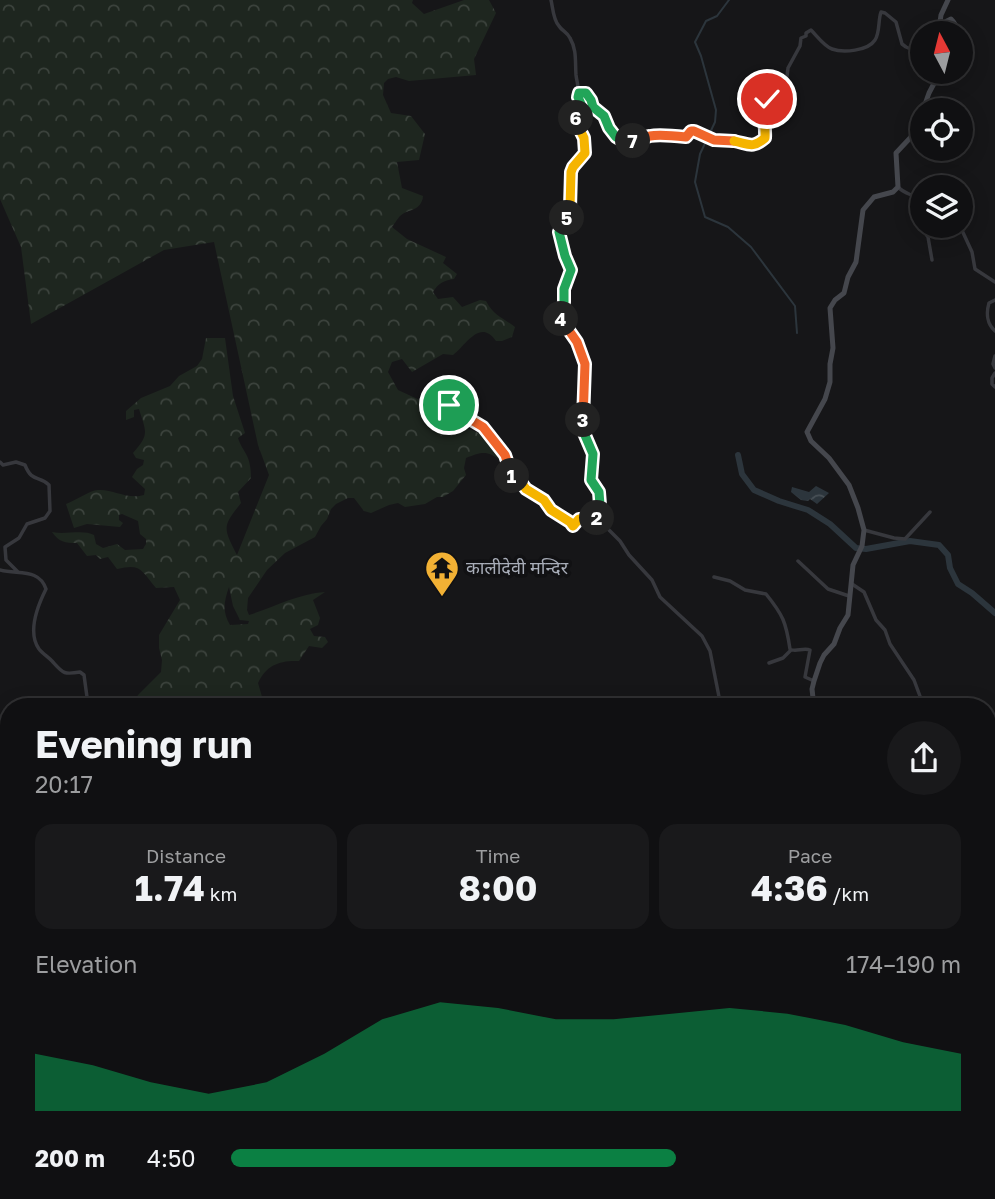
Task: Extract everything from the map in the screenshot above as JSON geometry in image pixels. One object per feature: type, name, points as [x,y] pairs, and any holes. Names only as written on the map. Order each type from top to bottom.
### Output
[{"type":"street","points":[[551,0],[558,26],[572,40],[581,104],[576,120],[584,138],[585,153],[571,172],[570,208],[559,232],[571,270],[564,289],[561,320],[577,342],[585,364],[584,433],[593,454],[591,480],[599,492],[603,524],[652,580],[660,597],[702,636],[710,651],[719,698]]},
{"type":"street","points":[[940,21],[948,0]]},
{"type":"street","points":[[579,93],[588,95],[593,107],[604,116],[609,128],[621,140],[634,141],[654,135],[686,137],[694,131],[714,140],[754,145],[759,144],[766,135],[763,115],[767,99],[766,89],[787,76],[801,38],[806,36],[806,33],[811,30],[829,49],[842,51],[867,47],[874,43],[881,12],[896,22],[902,44],[910,48]]},
{"type":"street","points":[[910,138],[896,153],[898,187],[904,194],[910,196]]},
{"type":"street","points":[[813,698],[812,690],[820,663],[834,644],[848,615],[853,565],[862,546],[864,530],[849,485],[829,458],[811,441],[807,432],[825,399],[830,383],[833,348],[830,308],[844,293],[856,262],[863,210],[874,197],[893,192],[898,187]]},
{"type":"street","points":[[928,238],[932,260]]},
{"type":"street","points":[[966,238],[975,269],[995,282]]},
{"type":"street","points":[[995,300],[989,303],[986,311],[990,327],[995,331]]},
{"type":"street","points":[[995,356],[995,368]]},
{"type":"street","points":[[995,373],[992,378],[995,387]]},
{"type":"street","points":[[461,402],[458,406],[452,404],[444,409],[483,427],[505,455],[512,476],[544,500],[551,510],[573,526],[579,519],[601,518]]},
{"type":"street","points":[[0,462],[25,465],[28,474],[49,485],[50,511],[45,518],[27,524],[19,538],[5,547],[6,561],[23,574]]},
{"type":"street","points":[[864,530],[905,539],[930,512]]},
{"type":"street","points":[[799,561],[828,589],[849,596]]},
{"type":"street","points":[[0,570],[35,574],[43,581],[46,589],[35,618],[36,644],[60,671],[66,674],[80,672],[84,675],[86,698]]},
{"type":"street","points":[[715,577],[730,581],[745,590],[766,594],[782,616],[788,630],[791,650]]},
{"type":"street","points":[[851,584],[864,592],[876,620],[885,630],[890,644],[914,680],[921,698]]},
{"type":"street","points":[[769,663],[783,659],[791,650],[810,650],[805,677],[814,681]]},
{"type":"green space","points":[[0,0],[413,0],[412,3],[424,14],[464,0],[489,0],[496,13],[474,59],[476,75],[409,81],[396,77],[384,83],[383,95],[391,113],[411,116],[425,134],[419,160],[397,162],[402,188],[423,196],[422,201],[420,205],[400,216],[392,227],[407,239],[446,257],[443,263],[457,274],[454,279],[442,282],[435,289],[433,292],[438,299],[453,297],[462,307],[480,300],[486,301],[495,313],[515,327],[512,337],[502,341],[496,341],[484,332],[479,333],[453,355],[443,354],[412,372],[402,359],[392,362],[388,372],[398,390],[437,408],[451,421],[483,435],[500,454],[501,461],[484,453],[466,458],[466,475],[453,491],[425,504],[405,507],[398,503],[371,513],[364,511],[354,498],[348,498],[331,509],[315,537],[285,553],[267,570],[248,598],[249,615],[296,598],[325,592],[313,600],[320,618],[318,625],[310,629],[314,636],[325,637],[328,642],[322,648],[309,646],[299,661],[286,661],[269,668],[258,683],[262,698],[136,698],[161,672],[159,635],[180,600],[174,587],[156,588],[140,570],[131,567],[117,569],[108,557],[100,559],[96,555],[87,556],[77,543],[63,541],[52,532],[90,533],[94,535],[96,544],[103,548],[117,544],[125,550],[143,549],[146,539],[140,534],[138,521],[122,514],[119,515],[119,520],[123,523],[120,527],[87,524],[74,528],[66,504],[98,490],[132,496],[144,495],[145,489],[132,477],[143,465],[144,460],[136,458],[133,453],[144,437],[145,428],[139,409],[134,410],[134,417],[126,420],[126,411],[141,398],[170,386],[179,376],[197,366],[202,359],[206,338],[225,338],[233,396],[245,433],[238,438],[251,472],[251,478],[238,492],[241,503],[230,517],[227,528],[237,555],[269,475],[258,445],[214,242],[164,250],[31,324],[21,247],[0,199]],"holes":[[[229,587],[233,606],[240,620],[249,621],[248,624],[230,625],[227,620],[225,606]]]},
{"type":"water","points":[[816,486],[829,493],[817,504],[810,499],[801,500],[791,492],[792,487],[809,492]]},
{"type":"waterway","points":[[729,0],[717,16],[706,21],[695,42],[716,110],[715,122],[700,154],[695,182],[705,217],[728,227],[751,247],[795,306],[797,333]]},
{"type":"waterway","points":[[738,455],[742,474],[754,490],[808,510],[830,524],[856,548],[866,549],[910,541],[939,545],[948,555],[950,568],[958,584],[995,613]]},
{"type":"place","name":"कालीदेवी मन्दिर","points":[[442,598]]},
{"type":"route","points":[[449,405],[444,409],[483,427],[505,455],[512,476],[544,500],[551,510],[573,526],[579,519],[601,518],[599,492],[591,480],[593,454],[584,433],[585,364],[577,342],[561,320],[564,289],[571,270],[559,232],[570,208],[571,172],[585,153],[584,138],[576,120],[581,104],[579,93],[588,95],[593,107],[604,116],[609,128],[621,140],[638,140],[654,135],[686,137],[691,131],[698,131],[710,139],[736,141],[747,145],[759,144],[765,138],[763,115],[767,99]]}]
